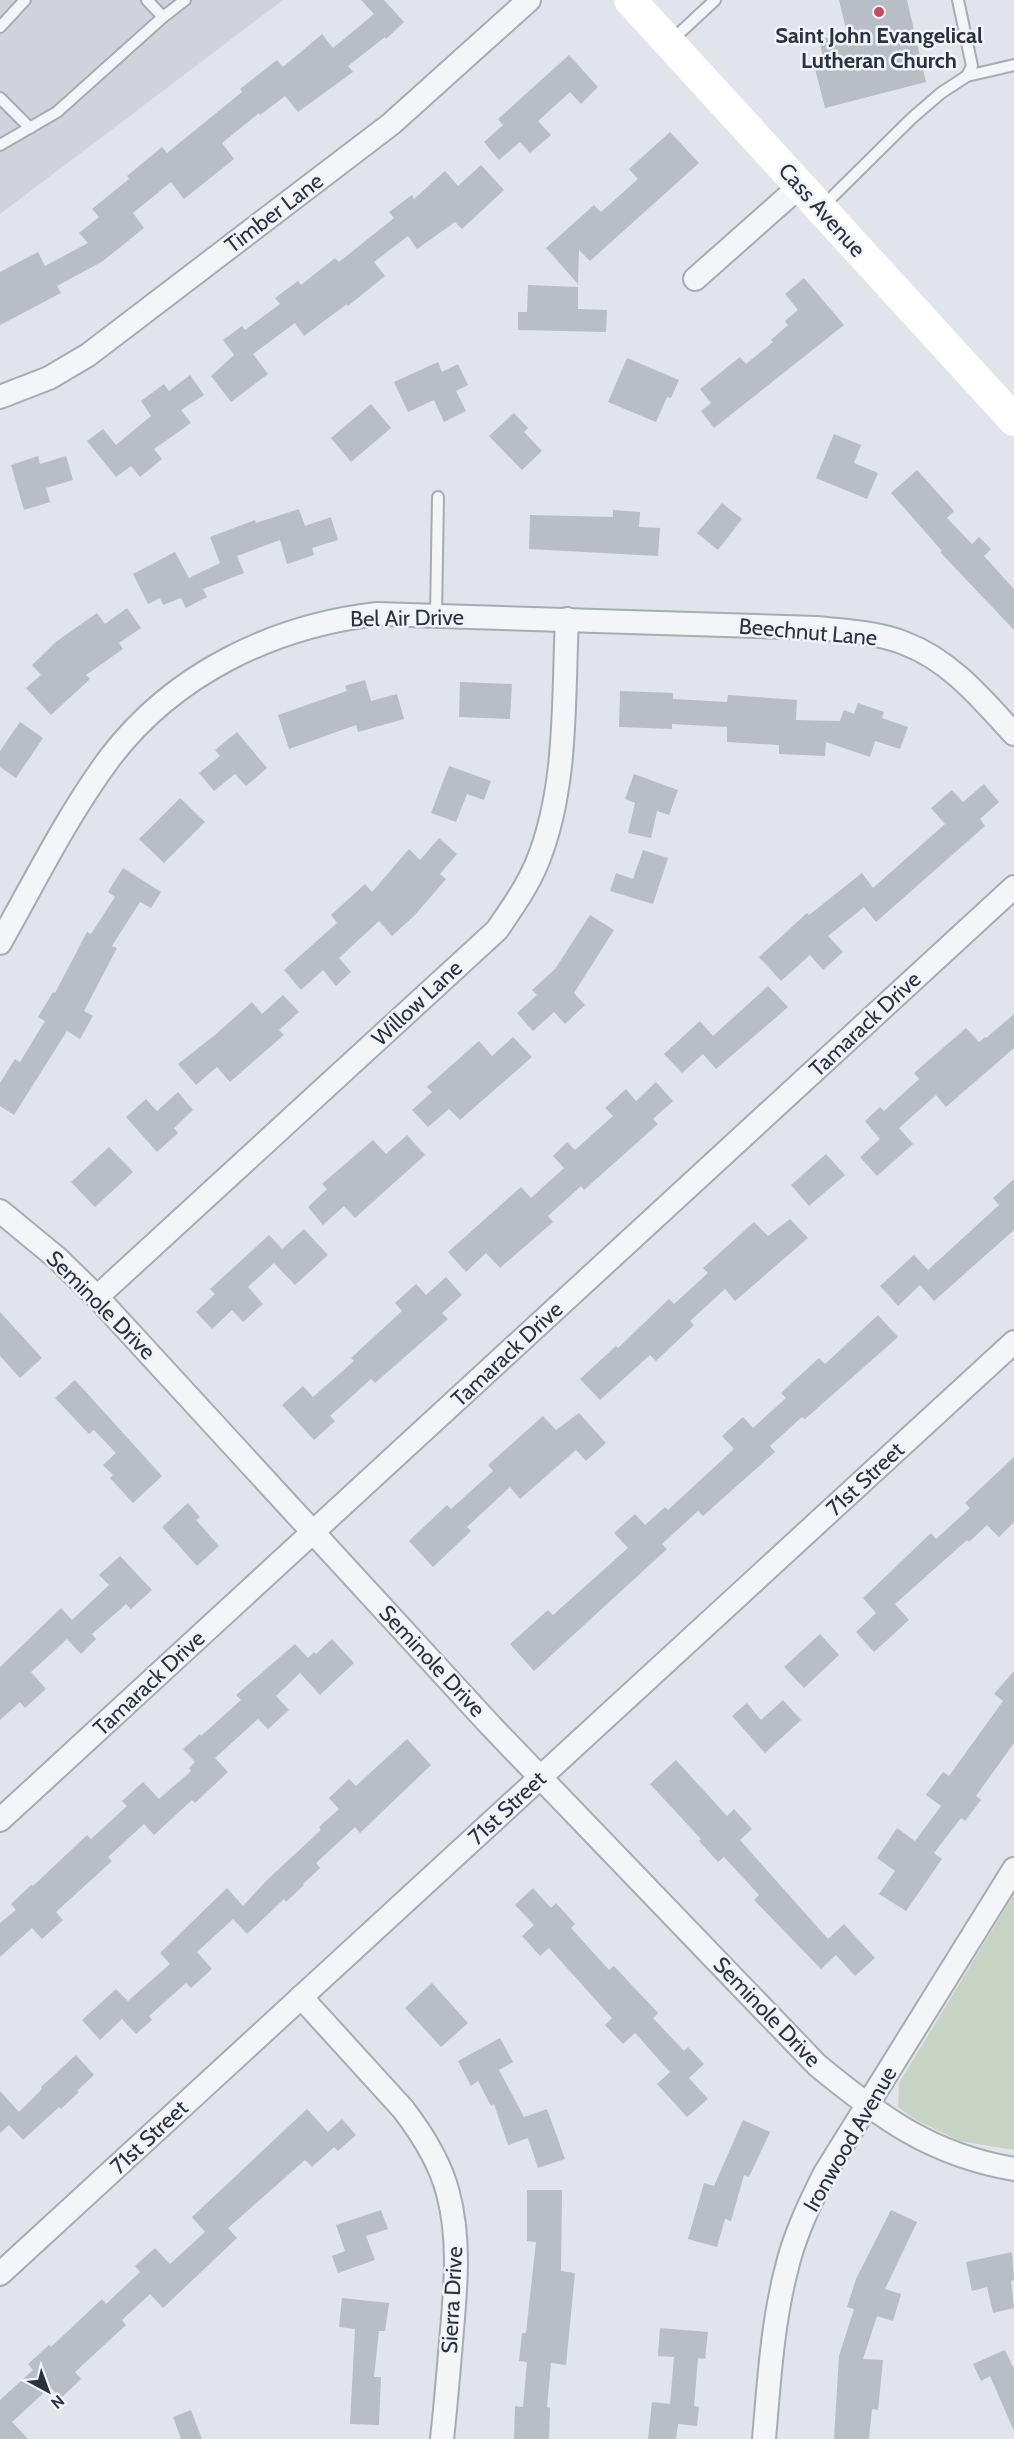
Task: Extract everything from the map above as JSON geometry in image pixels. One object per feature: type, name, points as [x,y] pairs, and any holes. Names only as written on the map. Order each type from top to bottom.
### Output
[{"type":"main road","name":"Cass Avenue","points":[[630,0],[1014,420]]},
{"type":"street","name":"Timber Lane","points":[[0,397],[49,378],[88,355],[391,124],[529,0]]},
{"type":"street","points":[[695,279],[810,197]]},
{"type":"street","name":"Bel Air Drive","points":[[0,942],[84,794],[110,757],[147,717],[183,687],[230,658],[254,646],[297,630],[324,622],[377,614],[567,619]]},
{"type":"street","name":"Beechnut Lane","points":[[567,619],[816,628],[867,633],[920,650],[941,662],[969,687],[1014,734]]},
{"type":"street","name":"Willow Lane","points":[[97,1297],[480,946],[523,892],[537,864],[548,833],[558,787],[567,619]]},
{"type":"street","name":"Tamarack Drive","points":[[0,1820],[1014,887]]},
{"type":"street","name":"Seminole Drive","points":[[0,1211],[57,1258],[97,1297],[540,1778],[817,2065],[868,2107],[933,2146],[964,2157],[1014,2169]]},
{"type":"street","name":"71st Street","points":[[0,2274],[1014,1342]]},
{"type":"street","name":"Ironwood Avenue","points":[[764,2439],[777,2310],[793,2245],[807,2208],[825,2173],[1014,1869]]},
{"type":"street","name":"Sierra Drive","points":[[301,1997],[410,2118],[427,2143],[448,2192],[454,2219],[457,2264],[442,2439]]},
{"type":"lane","points":[[0,27],[25,0]]},
{"type":"lane","points":[[147,0],[163,17]]},
{"type":"lane","points":[[0,145],[57,112],[185,0]]},
{"type":"lane","points":[[669,43],[715,0]]},
{"type":"lane","points":[[958,0],[972,66],[967,76]]},
{"type":"lane","points":[[810,197],[941,93],[967,76],[1014,65]]},
{"type":"lane","points":[[0,98],[30,128]]},
{"type":"lane","points":[[436,616],[438,497]]},
{"type":"shaded area","points":[[0,0],[283,0],[0,214]]},
{"type":"green space","points":[[1014,1894],[1014,2150],[960,2141],[916,2120],[898,2107],[899,2083]]},
{"type":"building","points":[[361,0],[384,0],[404,22],[386,39],[385,37],[348,66],[353,72],[298,112],[285,96],[260,115],[259,113],[222,143],[234,159],[184,199],[171,182],[133,213],[144,228],[103,261],[57,286],[61,293],[0,325],[0,272],[38,252],[45,266],[88,243],[79,233],[99,217],[92,209],[129,179],[127,176],[162,147],[167,153],[242,92],[240,89],[277,60],[283,67],[322,34],[333,48],[374,14]]},
{"type":"building","points":[[839,0],[907,0],[926,82],[825,108],[814,65],[824,62],[819,40],[847,33]]},
{"type":"building","points":[[569,55],[598,87],[581,104],[570,92],[538,121],[551,135],[530,153],[520,142],[499,160],[484,142],[503,125],[498,119]]},
{"type":"building","points":[[670,132],[699,163],[590,261],[579,250],[578,284],[546,248],[594,205],[601,212],[638,179],[629,169]]},
{"type":"building","points":[[481,165],[504,190],[462,229],[455,222],[417,249],[408,236],[374,262],[385,276],[348,306],[347,304],[304,336],[295,323],[253,354],[268,374],[231,402],[211,376],[234,355],[223,340],[242,326],[245,330],[280,304],[275,298],[298,281],[301,285],[335,258],[339,262],[394,218],[389,212],[412,195],[414,199],[445,171],[458,186]]},
{"type":"building","points":[[804,278],[844,325],[714,428],[701,411],[711,403],[700,389],[740,357],[746,364],[773,342],[771,340],[788,325],[785,321],[798,310],[785,294]]},
{"type":"building","points":[[528,285],[578,287],[578,309],[607,310],[606,332],[518,330],[518,312],[527,312]]},
{"type":"building","points":[[627,358],[679,380],[671,398],[667,397],[656,422],[608,402]]},
{"type":"building","points":[[438,362],[442,372],[458,364],[468,385],[456,391],[466,411],[444,422],[434,400],[408,412],[394,382]]},
{"type":"building","points":[[190,375],[204,395],[181,410],[191,423],[154,449],[162,459],[140,477],[131,466],[116,477],[87,441],[103,429],[116,445],[151,416],[141,401],[164,384],[169,391]]},
{"type":"building","points":[[371,404],[391,428],[351,462],[331,438]]},
{"type":"building","points":[[514,413],[528,428],[524,432],[542,451],[522,470],[489,436]]},
{"type":"building","points":[[834,434],[861,445],[854,463],[878,473],[867,499],[816,478]]},
{"type":"building","points":[[38,456],[40,464],[66,456],[73,480],[46,488],[50,502],[24,510],[11,465]]},
{"type":"building","points":[[917,470],[954,511],[947,518],[972,544],[979,537],[991,549],[984,556],[1014,589],[1014,630],[940,552],[942,551],[891,493]]},
{"type":"building","points":[[722,503],[742,519],[718,550],[697,533]]},
{"type":"building","points":[[299,509],[305,526],[331,517],[338,540],[312,548],[314,555],[287,564],[280,540],[237,556],[244,573],[203,589],[207,597],[186,608],[181,598],[163,605],[160,598],[148,604],[133,574],[175,552],[189,578],[220,563],[210,537],[255,520],[256,523]]},
{"type":"building","points":[[613,510],[640,512],[639,527],[660,528],[658,556],[529,549],[530,515],[613,517]]},
{"type":"building","points":[[127,608],[141,628],[119,643],[123,649],[86,675],[90,679],[51,715],[26,688],[41,675],[32,665],[57,641],[97,613],[105,624]]},
{"type":"building","points":[[365,680],[371,701],[397,694],[404,719],[358,732],[356,725],[289,749],[278,715],[347,691],[345,686]]},
{"type":"building","points":[[460,682],[512,684],[510,719],[459,717]]},
{"type":"building","points":[[620,691],[673,693],[673,699],[727,702],[728,695],[797,700],[796,720],[840,721],[844,710],[854,714],[858,703],[884,712],[882,718],[908,727],[900,749],[875,741],[870,757],[826,742],[825,756],[779,754],[779,745],[727,742],[727,727],[672,724],[672,729],[619,727]]},
{"type":"building","points":[[20,722],[43,738],[16,778],[0,767],[0,751]]},
{"type":"building","points":[[237,732],[267,768],[246,786],[235,774],[214,791],[199,773],[220,756],[215,750]]},
{"type":"building","points":[[449,766],[491,781],[484,800],[467,794],[456,822],[431,813]]},
{"type":"building","points":[[634,774],[678,790],[669,815],[657,811],[651,838],[628,833],[635,803],[625,799]]},
{"type":"building","points":[[984,784],[999,802],[980,819],[985,826],[876,922],[864,907],[828,936],[843,952],[823,970],[810,955],[781,981],[759,957],[807,913],[809,915],[862,873],[873,888],[945,824],[931,808],[952,790],[963,802]]},
{"type":"building","points":[[180,798],[205,822],[164,863],[139,839]]},
{"type":"building","points":[[439,838],[457,854],[440,874],[446,879],[415,915],[392,936],[379,921],[339,958],[351,972],[336,986],[323,970],[301,990],[284,970],[337,923],[331,915],[365,884],[372,892],[409,849],[420,860]]},
{"type":"building","points":[[643,850],[668,858],[653,904],[610,891],[616,873],[633,879]]},
{"type":"building","points":[[123,868],[161,892],[151,908],[140,902],[112,946],[117,948],[84,1011],[93,1016],[80,1039],[67,1031],[14,1115],[0,1106],[0,1083],[15,1059],[20,1062],[45,1021],[38,1017],[53,992],[55,993],[87,932],[91,934],[115,897],[108,892]]},
{"type":"building","points":[[590,915],[614,930],[574,993],[585,1005],[565,1024],[554,1012],[533,1031],[517,1013],[537,995],[532,990],[555,969]]},
{"type":"building","points":[[768,986],[788,1007],[716,1069],[703,1054],[682,1073],[664,1054],[700,1021],[713,1036]]},
{"type":"building","points":[[283,995],[299,1012],[279,1030],[284,1035],[230,1082],[217,1067],[196,1085],[178,1064],[252,1002],[262,1014]]},
{"type":"building","points":[[1014,1014],[1014,1048],[946,1107],[936,1095],[899,1128],[913,1144],[877,1176],[860,1157],[880,1139],[865,1121],[880,1107],[884,1111],[919,1079],[914,1073],[966,1028],[979,1042]]},
{"type":"building","points":[[513,1037],[532,1057],[460,1120],[449,1109],[428,1127],[412,1110],[432,1092],[427,1087],[479,1041],[492,1056]]},
{"type":"building","points":[[656,1082],[673,1101],[653,1119],[658,1124],[584,1190],[581,1186],[548,1216],[553,1222],[500,1268],[486,1253],[466,1272],[448,1252],[521,1187],[531,1198],[564,1168],[553,1156],[567,1142],[575,1150],[613,1116],[605,1108],[626,1089],[636,1101]]},
{"type":"building","points":[[178,1092],[193,1110],[174,1128],[178,1133],[157,1152],[126,1117],[146,1099],[157,1111]]},
{"type":"building","points":[[407,1135],[425,1155],[355,1218],[344,1206],[323,1225],[308,1207],[327,1189],[322,1184],[373,1140],[386,1154]]},
{"type":"building","points":[[109,1147],[133,1172],[95,1207],[71,1182]]},
{"type":"building","points":[[826,1154],[845,1175],[809,1206],[791,1185]]},
{"type":"building","points":[[1014,1179],[1014,1230],[934,1301],[920,1285],[898,1306],[880,1286],[914,1255],[928,1270],[999,1205],[993,1198]]},
{"type":"building","points":[[790,1219],[808,1238],[735,1301],[725,1289],[690,1321],[694,1325],[656,1361],[650,1355],[600,1400],[580,1379],[616,1346],[618,1348],[669,1299],[674,1304],[708,1273],[703,1268],[754,1222],[768,1236]]},
{"type":"building","points":[[304,1229],[328,1255],[295,1285],[274,1263],[248,1287],[263,1304],[243,1322],[232,1310],[212,1329],[196,1312],[215,1294],[210,1289],[269,1235],[282,1249]]},
{"type":"building","points":[[446,1277],[462,1295],[442,1313],[448,1319],[375,1383],[371,1379],[330,1416],[335,1421],[314,1440],[282,1405],[303,1386],[313,1397],[354,1361],[351,1358],[402,1311],[395,1303],[416,1284],[426,1295]]},
{"type":"building","points":[[0,1312],[42,1358],[20,1378],[0,1356]]},
{"type":"building","points":[[878,1315],[898,1337],[805,1419],[802,1417],[770,1446],[775,1452],[703,1516],[698,1511],[662,1544],[667,1549],[534,1671],[510,1644],[548,1610],[553,1615],[628,1548],[614,1533],[635,1514],[645,1525],[665,1507],[668,1510],[734,1449],[722,1436],[743,1417],[753,1428],[786,1398],[781,1393],[819,1358],[825,1364]]},
{"type":"building","points":[[75,1380],[162,1476],[133,1503],[110,1478],[113,1475],[103,1465],[116,1453],[94,1430],[89,1434],[55,1398]]},
{"type":"building","points":[[579,1413],[606,1443],[586,1461],[576,1450],[520,1499],[510,1487],[467,1527],[471,1531],[433,1567],[409,1541],[447,1505],[451,1509],[493,1471],[488,1465],[543,1416],[556,1430]]},
{"type":"building","points":[[1014,1457],[1014,1522],[999,1537],[987,1525],[895,1604],[909,1620],[874,1652],[856,1632],[876,1613],[863,1598],[931,1533],[936,1539],[970,1508],[965,1503]]},
{"type":"building","points":[[188,1503],[200,1517],[196,1520],[219,1546],[197,1566],[162,1527]]},
{"type":"building","points":[[120,1556],[152,1590],[131,1609],[126,1604],[92,1634],[96,1639],[81,1654],[67,1639],[31,1672],[46,1689],[25,1708],[20,1702],[0,1720],[0,1667],[61,1608],[72,1620],[109,1585],[99,1575]]},
{"type":"building","points":[[820,1634],[839,1655],[804,1688],[784,1667]]},
{"type":"building","points":[[332,1639],[354,1663],[320,1695],[300,1673],[276,1696],[289,1710],[268,1729],[258,1719],[215,1758],[228,1772],[195,1803],[192,1800],[154,1835],[144,1824],[108,1857],[112,1861],[56,1912],[63,1920],[42,1939],[32,1928],[0,1957],[0,1923],[16,1910],[11,1904],[87,1835],[91,1839],[127,1806],[122,1801],[143,1782],[159,1799],[191,1771],[189,1768],[195,1762],[183,1749],[241,1700],[236,1695],[295,1644],[308,1658],[314,1652],[316,1654]]},
{"type":"building","points":[[1014,1671],[1014,1743],[976,1796],[981,1800],[965,1821],[961,1818],[934,1853],[942,1859],[906,1911],[879,1894],[895,1871],[877,1858],[897,1828],[915,1841],[941,1806],[926,1795],[943,1772],[949,1776],[1003,1701],[994,1694]]},
{"type":"building","points":[[783,1700],[801,1720],[765,1753],[732,1716],[747,1703],[761,1720]]},
{"type":"building","points":[[407,1739],[431,1765],[360,1833],[355,1827],[316,1863],[320,1868],[304,1885],[286,1902],[284,1899],[247,1934],[233,1919],[197,1952],[212,1969],[191,1988],[186,1983],[149,2016],[152,2020],[136,2034],[122,2019],[100,2040],[82,2020],[116,1989],[128,2001],[170,1964],[160,1953],[227,1888],[243,1906],[267,1880],[321,1830],[319,1827],[339,1809],[329,1798],[349,1779],[356,1786]]},
{"type":"building","points":[[676,1760],[727,1816],[734,1809],[752,1829],[740,1840],[828,1939],[844,1924],[875,1958],[855,1976],[836,1955],[821,1969],[754,1900],[759,1895],[724,1857],[718,1862],[699,1841],[701,1839],[650,1784]]},
{"type":"building","points":[[533,1888],[551,1908],[556,1903],[575,1924],[571,1928],[609,1970],[614,1966],[658,2013],[653,2018],[684,2051],[688,2047],[704,2064],[689,2078],[708,2099],[687,2117],[657,2084],[670,2072],[635,2033],[623,2044],[605,2025],[612,2018],[549,1948],[540,1956],[522,1936],[534,1925],[515,1905]]},
{"type":"building","points":[[432,1983],[468,2023],[441,2047],[405,2008]]},
{"type":"building","points":[[500,2038],[513,2062],[499,2070],[524,2117],[547,2109],[565,2159],[538,2168],[528,2138],[508,2145],[494,2104],[491,2106],[478,2081],[471,2086],[458,2061]]},
{"type":"building","points":[[76,2055],[94,2075],[77,2091],[79,2092],[23,2140],[9,2125],[0,2133],[0,2091],[19,2112],[42,2089],[41,2087]]},
{"type":"building","points":[[307,2109],[328,2132],[342,2119],[356,2135],[338,2151],[334,2147],[312,2167],[305,2160],[228,2228],[237,2238],[163,2308],[150,2294],[122,2320],[126,2325],[75,2372],[81,2379],[61,2398],[50,2387],[12,2422],[28,2439],[0,2439],[0,2400],[33,2370],[28,2364],[49,2345],[51,2347],[102,2299],[106,2304],[140,2272],[135,2266],[155,2248],[170,2264],[205,2232],[192,2217]]},
{"type":"building","points":[[743,2120],[770,2132],[749,2177],[744,2175],[731,2221],[725,2219],[717,2247],[688,2239],[704,2183],[714,2186]]},
{"type":"building","points":[[527,2190],[562,2190],[561,2271],[575,2273],[566,2365],[551,2363],[547,2407],[550,2408],[549,2439],[514,2439],[515,2406],[523,2407],[527,2362],[519,2361],[522,2333],[526,2333],[536,2242],[527,2241]]},
{"type":"building","points":[[381,2210],[388,2229],[366,2236],[375,2260],[338,2273],[332,2256],[345,2251],[336,2225]]},
{"type":"building","points":[[891,2210],[917,2222],[885,2289],[901,2294],[893,2321],[877,2316],[863,2359],[883,2360],[878,2410],[872,2409],[869,2439],[834,2439],[839,2356],[854,2309],[847,2307],[856,2279]]},
{"type":"building","points":[[1012,2252],[1014,2280],[1011,2281],[1014,2308],[993,2313],[987,2287],[972,2291],[966,2262]]},
{"type":"building","points":[[342,2298],[389,2303],[385,2331],[379,2331],[374,2377],[381,2377],[379,2425],[350,2424],[355,2329],[339,2327]]},
{"type":"building","points":[[660,2328],[708,2332],[705,2359],[698,2358],[694,2406],[699,2407],[697,2426],[678,2424],[676,2439],[648,2439],[652,2402],[670,2404],[674,2357],[658,2356]]},
{"type":"building","points":[[1005,2350],[1014,2369],[1014,2431],[990,2376],[981,2381],[973,2364]]},
{"type":"building","points":[[191,2410],[202,2439],[181,2439],[173,2417]]},
{"type":"place","name":"Saint John Evangelical Lutheran Church","points":[[879,12]]}]
